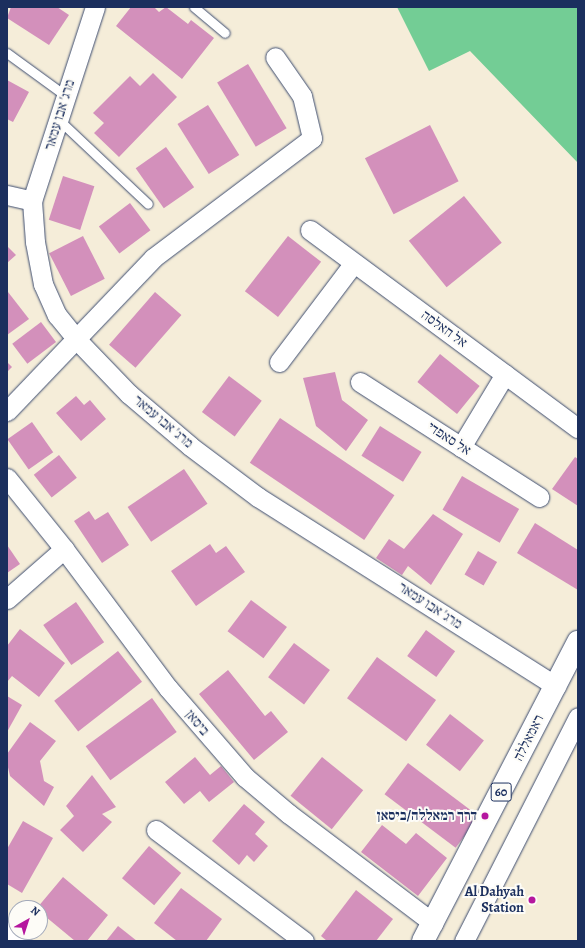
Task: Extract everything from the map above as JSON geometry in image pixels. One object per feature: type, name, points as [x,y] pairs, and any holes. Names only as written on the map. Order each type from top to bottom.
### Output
[{"type":"highway","name":"ראמאללה","points":[[428,932],[578,642]]},
{"type":"street","name":"מרג' אבו עמאר","points":[[95,7],[32,201],[35,242],[43,284],[57,315],[77,340],[129,394],[185,442],[258,497],[556,686]]},
{"type":"street","points":[[7,410],[77,340],[153,258],[312,138],[302,96],[275,57]]},
{"type":"street","points":[[7,194],[32,201]]},
{"type":"street","name":"אל חאלסה","points":[[310,230],[578,428]]},
{"type":"street","points":[[279,362],[354,263]]},
{"type":"street","points":[[461,447],[505,374]]},
{"type":"street","name":"אל סאפדי","points":[[360,382],[539,497]]},
{"type":"street","name":"ביסאן","points":[[7,478],[64,549],[168,688],[245,777],[428,932]]},
{"type":"street","points":[[7,599],[64,549]]},
{"type":"street","points":[[464,941],[578,717]]},
{"type":"street","points":[[156,830],[304,941]]},
{"type":"street","points":[[7,931],[21,941]]},
{"type":"lane","points":[[194,7],[226,33]]},
{"type":"lane","points":[[7,53],[66,96]]},
{"type":"lane","points":[[59,120],[148,204]]},
{"type":"green space","points":[[397,7],[578,7],[578,163],[470,51],[429,71]]},
{"type":"building","points":[[11,7],[57,7],[69,15],[49,45],[7,18]]},
{"type":"building","points":[[131,7],[154,7],[159,12],[166,7],[188,24],[191,20],[214,38],[182,79],[116,26]]},
{"type":"building","points":[[248,64],[287,128],[256,147],[217,83]]},
{"type":"building","points":[[153,73],[177,97],[119,157],[94,133],[104,123],[93,113],[130,76],[140,86]]},
{"type":"building","points":[[7,80],[29,92],[13,122],[7,119]]},
{"type":"building","points":[[208,105],[239,155],[209,174],[177,124]]},
{"type":"building","points":[[430,125],[459,181],[394,214],[365,158]]},
{"type":"building","points":[[166,147],[194,187],[164,208],[136,168]]},
{"type":"building","points":[[63,176],[94,186],[80,230],[49,220]]},
{"type":"building","points":[[464,196],[502,243],[447,287],[409,241]]},
{"type":"building","points":[[130,203],[150,230],[119,254],[99,226]]},
{"type":"building","points":[[83,236],[105,279],[71,296],[49,253]]},
{"type":"building","points":[[288,236],[321,262],[278,317],[245,291]]},
{"type":"building","points":[[7,246],[16,255],[7,263]]},
{"type":"building","points":[[8,292],[29,319],[7,335],[7,293]]},
{"type":"building","points":[[155,292],[181,315],[135,368],[109,345]]},
{"type":"building","points":[[41,322],[56,342],[27,364],[12,344]]},
{"type":"building","points":[[440,354],[480,386],[457,414],[417,382]]},
{"type":"building","points":[[7,362],[12,367],[7,372]]},
{"type":"building","points":[[335,372],[342,400],[368,420],[346,451],[316,426],[303,378]]},
{"type":"building","points":[[229,376],[262,401],[235,437],[202,412]]},
{"type":"building","points":[[76,396],[84,405],[90,400],[106,419],[81,441],[56,413]]},
{"type":"building","points":[[280,418],[394,495],[364,540],[250,463]]},
{"type":"building","points":[[32,422],[53,452],[29,470],[7,439]]},
{"type":"building","points":[[380,426],[422,452],[403,482],[361,456]]},
{"type":"building","points":[[59,455],[77,478],[52,498],[34,475]]},
{"type":"building","points":[[575,457],[578,459],[578,506],[552,489]]},
{"type":"building","points":[[184,469],[207,504],[151,542],[128,507]]},
{"type":"building","points":[[462,476],[519,509],[500,543],[443,510]]},
{"type":"building","points":[[89,511],[95,520],[108,512],[129,545],[102,563],[74,521]]},
{"type":"building","points":[[433,514],[463,534],[431,585],[408,566],[402,575],[376,558],[389,539],[404,549]]},
{"type":"building","points":[[535,523],[578,550],[578,590],[517,553]]},
{"type":"building","points":[[210,544],[216,553],[226,546],[245,572],[196,606],[171,571]]},
{"type":"building","points":[[7,545],[20,564],[7,573]]},
{"type":"building","points":[[478,551],[497,562],[484,585],[464,574]]},
{"type":"building","points":[[251,600],[287,627],[263,658],[228,631]]},
{"type":"building","points":[[76,602],[104,642],[71,665],[43,625]]},
{"type":"building","points":[[20,629],[65,663],[39,697],[12,676],[7,682],[7,646]]},
{"type":"building","points":[[426,630],[455,651],[436,677],[407,656]]},
{"type":"building","points":[[294,643],[330,670],[304,704],[268,677]]},
{"type":"building","points":[[118,651],[142,682],[78,732],[54,701]]},
{"type":"building","points":[[377,657],[436,700],[406,741],[347,698]]},
{"type":"building","points":[[228,670],[265,716],[271,711],[288,732],[254,760],[199,694]]},
{"type":"building","points":[[7,696],[22,705],[7,732]]},
{"type":"building","points":[[152,698],[177,732],[110,780],[86,746]]},
{"type":"building","points":[[450,714],[484,740],[460,771],[426,745]]},
{"type":"building","points":[[30,722],[56,741],[40,761],[44,781],[54,787],[44,806],[10,776],[7,763],[7,754]]},
{"type":"building","points":[[195,757],[210,775],[221,766],[234,782],[209,802],[200,791],[184,804],[165,782]]},
{"type":"building","points":[[322,757],[363,790],[332,829],[291,796]]},
{"type":"building","points":[[408,763],[479,817],[456,848],[385,794]]},
{"type":"building","points":[[92,775],[116,807],[102,814],[112,822],[83,852],[60,830],[74,816],[66,806]]},
{"type":"building","points":[[244,804],[265,822],[255,834],[268,846],[254,862],[247,855],[239,865],[212,841]]},
{"type":"building","points":[[23,821],[53,838],[22,893],[7,884],[7,849]]},
{"type":"building","points":[[382,825],[406,844],[416,833],[447,858],[418,896],[361,852]]},
{"type":"building","points":[[149,846],[181,873],[154,905],[122,878]]},
{"type":"building","points":[[63,877],[108,915],[87,941],[75,941],[48,919],[48,900],[44,900]]},
{"type":"building","points":[[181,888],[222,919],[206,941],[177,941],[154,923]]},
{"type":"building","points":[[356,890],[393,919],[376,941],[327,941],[321,936]]},
{"type":"building","points":[[118,926],[137,941],[106,941]]},
{"type":"place","name":"דרך רמאללה/ביסאן","points":[[485,816]]},
{"type":"place","name":"Al Dahyah Station","points":[[532,900]]}]
